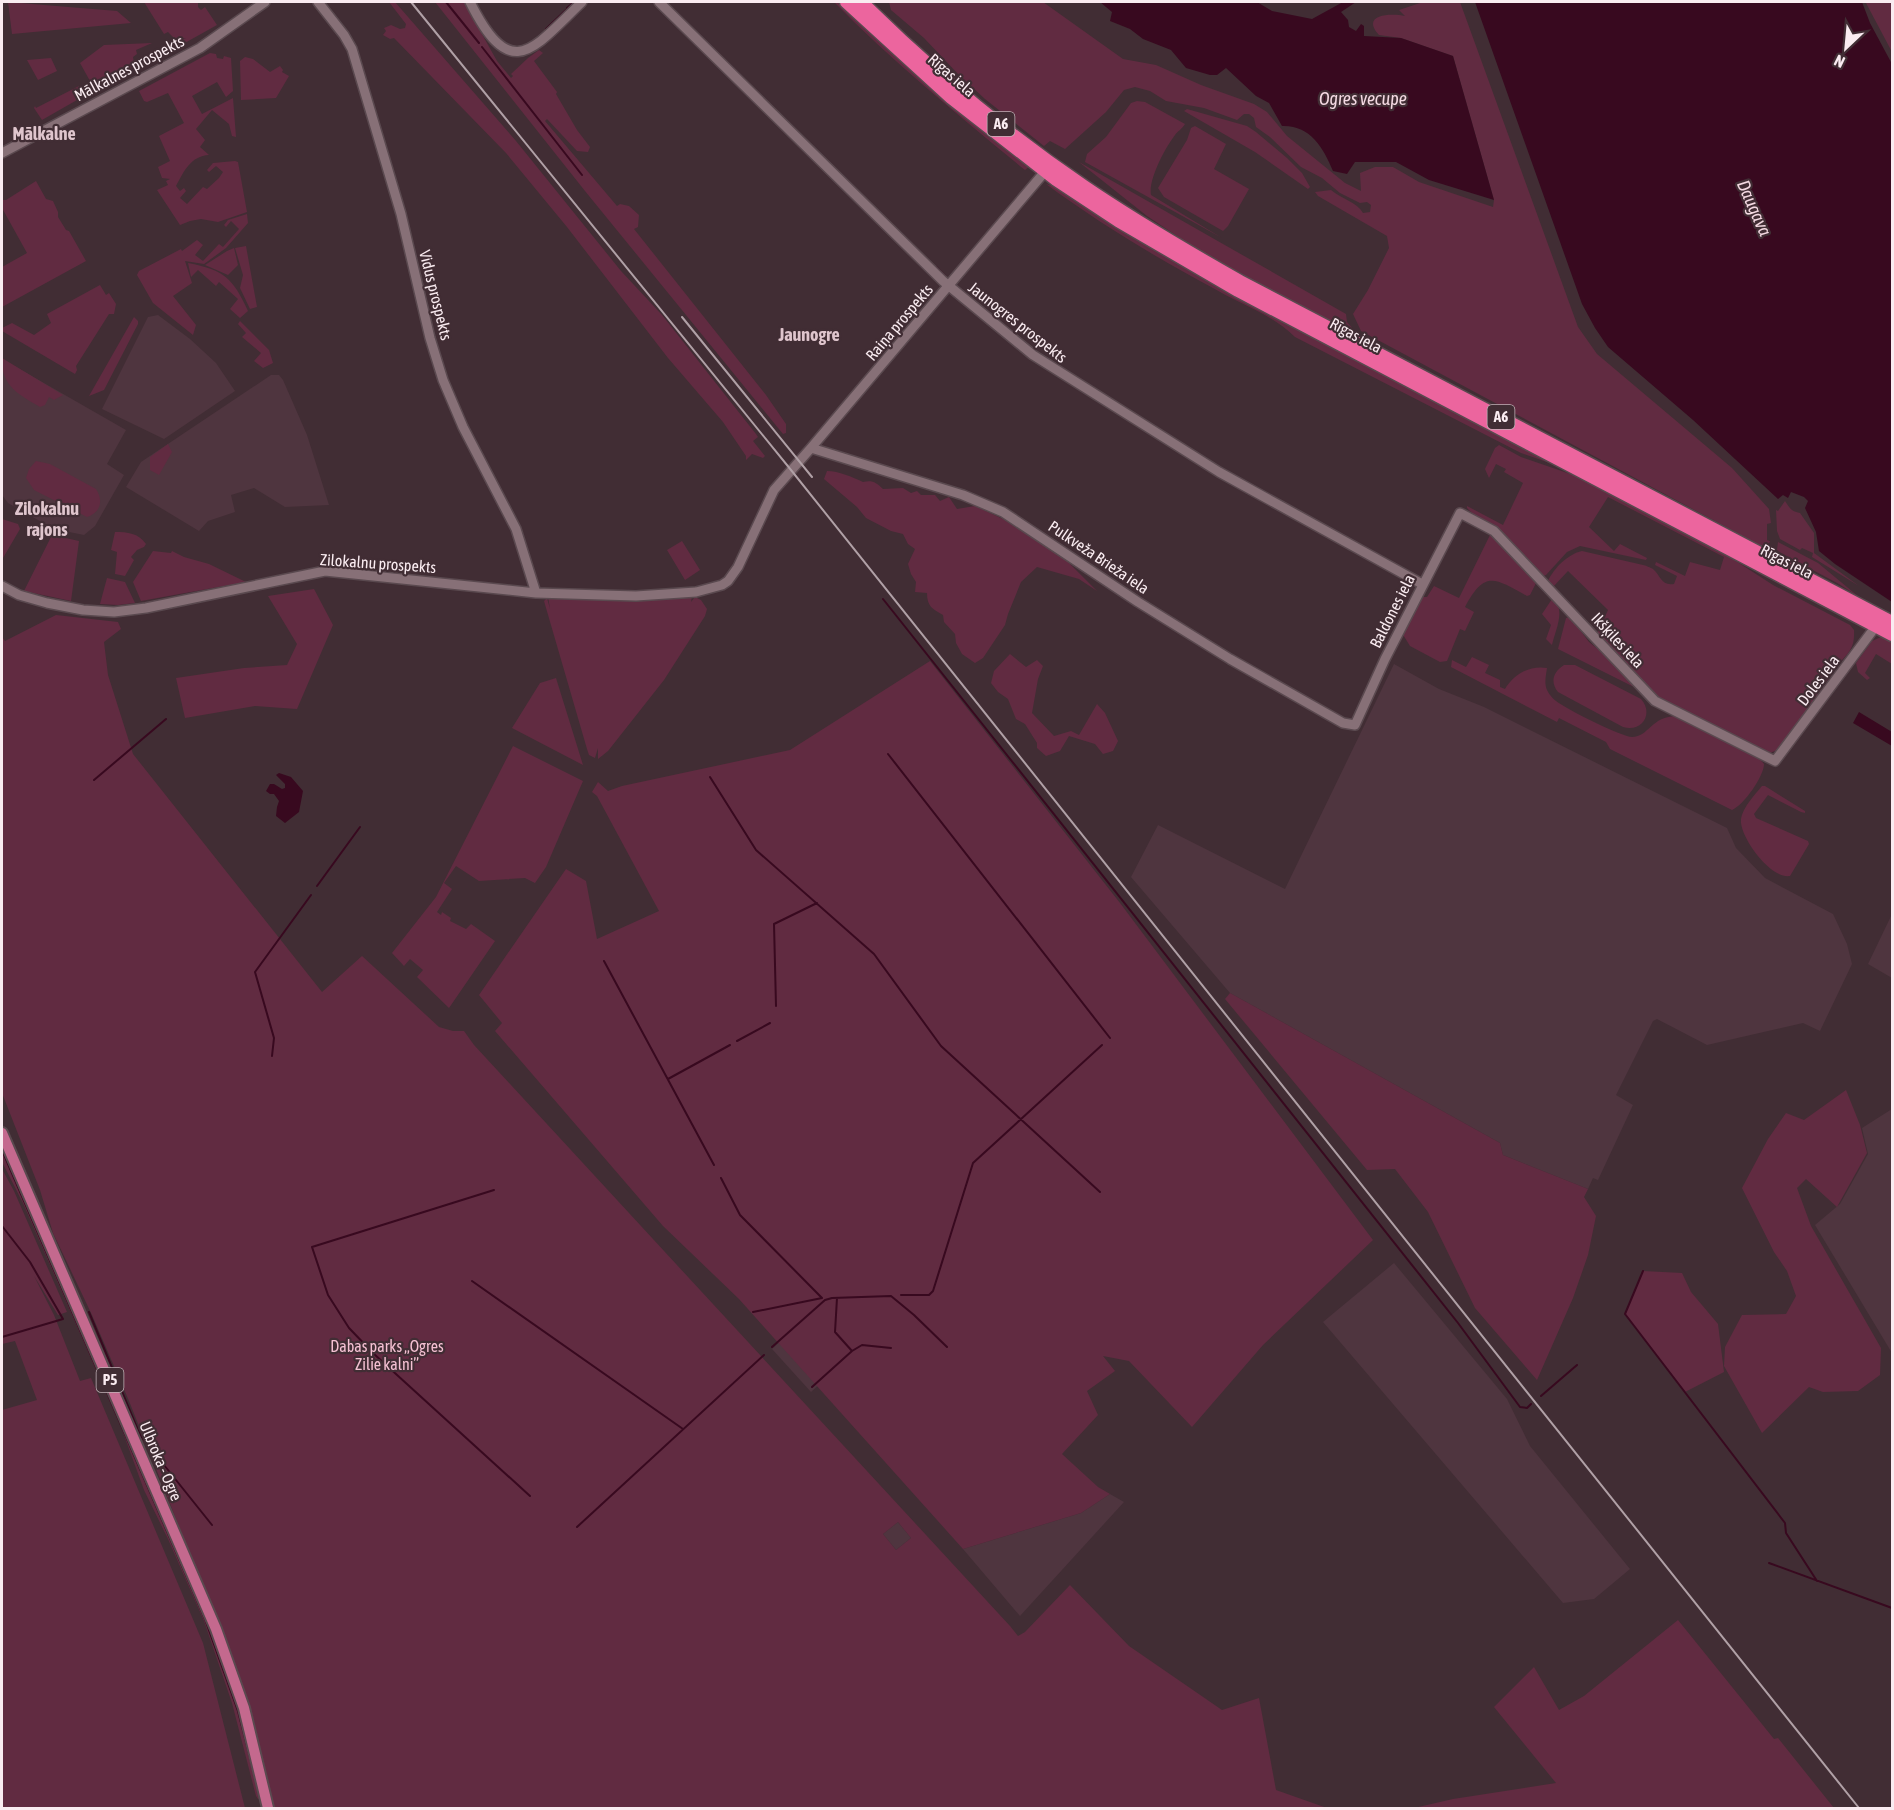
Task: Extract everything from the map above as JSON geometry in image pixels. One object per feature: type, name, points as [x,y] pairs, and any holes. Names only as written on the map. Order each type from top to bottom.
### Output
[{"type":"highway","name":"Rīgas iela","points":[[846,2],[955,94],[1118,221],[1238,291],[1884,621],[1893,635]]},
{"type":"highway","name":"Rīgas iela","points":[[862,2],[955,94]]},
{"type":"main road","name":"Mālkalnes prospekts","points":[[2,153],[200,48],[266,2]]},
{"type":"main road","name":"Vidus prospekts","points":[[318,2],[352,49],[401,214],[430,338],[443,380],[463,427],[516,529],[536,593]]},
{"type":"main road","points":[[470,2],[488,34],[500,46],[513,52],[519,52],[538,44],[582,2]]},
{"type":"main road","name":"Jaunogres prospekts","points":[[659,2],[949,286],[1024,348],[1069,379],[1219,472],[1422,584]]},
{"type":"main road","name":"Raiņa prospekts","points":[[722,585],[728,581],[738,567],[768,500],[782,479],[812,448],[1049,167]]},
{"type":"main road","name":"Pulkveža Brieža iela","points":[[812,448],[963,495],[1003,512],[1138,602],[1230,659],[1343,723],[1355,725]]},
{"type":"main road","name":"Baldones iela","points":[[1355,725],[1422,584],[1460,513]]},
{"type":"main road","name":"Ikšķiles iela","points":[[1460,513],[1494,531],[1655,701],[1775,761]]},
{"type":"main road","name":"Zilokalnu prospekts","points":[[2,586],[20,595],[47,603],[99,611],[146,608],[325,571],[536,593],[636,596],[696,592],[722,585]]},
{"type":"main road","name":"Doles iela","points":[[1775,761],[1884,621]]},
{"type":"main road","name":"Ulbroka - Ogre","points":[[2,1133],[216,1629],[244,1708],[268,1809]]},
{"type":"shaded area","points":[[158,315],[190,339],[216,363],[235,391],[164,439],[102,409],[148,317]]},
{"type":"shaded area","points":[[2,359],[126,430],[107,464],[124,475],[95,526],[84,535],[54,529],[8,503],[2,495]]},
{"type":"shaded area","points":[[271,375],[279,375],[283,380],[307,435],[329,505],[285,507],[254,488],[231,495],[235,512],[208,521],[199,531],[126,487],[141,462]]},
{"type":"shaded area","points":[[1394,664],[1439,689],[1484,707],[1727,828],[1736,848],[1765,878],[1833,914],[1847,944],[1852,964],[1820,1031],[1803,1023],[1707,1045],[1657,1019],[1653,1021],[1616,1095],[1633,1105],[1598,1180],[1593,1178],[1588,1189],[1503,1155],[1500,1143],[1230,993],[1131,877],[1158,825],[1285,889]]},
{"type":"shaded area","points":[[1892,914],[1892,978],[1868,964]]},
{"type":"shaded area","points":[[1892,1109],[1892,1353],[1815,1225],[1840,1204],[1868,1154],[1862,1128]]},
{"type":"shaded area","points":[[1394,1263],[1507,1399],[1530,1446],[1630,1569],[1594,1599],[1563,1603],[1323,1322]]},
{"type":"shaded area","points":[[810,1314],[849,1357],[811,1392],[772,1349]]},
{"type":"shaded area","points":[[1110,1494],[1124,1502],[1020,1616],[963,1549],[1081,1513]]},
{"type":"shaded area","points":[[898,1522],[911,1538],[896,1550],[883,1534]]},
{"type":"green space","points":[[8,2],[117,11],[131,23],[12,34]]},
{"type":"green space","points":[[144,2],[198,2],[198,7],[201,10],[205,7],[217,25],[174,49],[172,43],[186,38],[175,39],[168,32],[164,34]]},
{"type":"green space","points":[[389,2],[395,2],[516,141],[621,271],[662,315],[756,434],[758,437],[753,441],[765,456],[763,458],[752,454],[746,460],[746,456],[723,422],[668,358],[567,227],[506,153],[394,38],[390,39],[383,35],[386,31],[384,28],[391,25],[400,29],[405,28],[406,24]]},
{"type":"green space","points":[[435,2],[464,2],[497,61],[511,78],[513,76],[511,74],[528,58],[539,50],[543,53],[534,61],[557,92],[556,94],[577,130],[590,147],[588,152],[577,151],[547,119],[545,121],[617,206],[620,204],[629,206],[639,215],[638,227],[634,229],[766,395],[786,424],[786,433],[783,434],[585,191]]},
{"type":"green space","points":[[834,2],[838,2],[928,85],[1030,166],[1025,170],[951,109],[879,46]]},
{"type":"green space","points":[[889,2],[1043,2],[1123,59],[1156,65],[1201,85],[1254,104],[1267,112],[1287,136],[1345,183],[1361,191],[1360,173],[1375,167],[1393,167],[1419,182],[1493,207],[1494,200],[1453,56],[1401,38],[1379,35],[1373,23],[1380,16],[1405,16],[1399,10],[1423,2],[1460,2],[1578,327],[1597,354],[1732,468],[1769,509],[1771,523],[1767,524],[1767,540],[1770,541],[1769,544],[1763,547],[1361,331],[1353,314],[1389,248],[1387,236],[1318,196],[1315,192],[1331,190],[1357,206],[1363,213],[1370,212],[1371,205],[1367,202],[1360,203],[1340,193],[1322,178],[1301,167],[1270,137],[1256,127],[1254,118],[1249,114],[1244,114],[1237,120],[1204,108],[1166,101],[1150,91],[1135,87],[1124,90],[1106,112],[1065,149],[1050,141],[1044,146],[985,99],[958,74],[924,38],[891,10]]},
{"type":"green space","points":[[1892,2],[1892,52],[1866,3]]},
{"type":"green space","points":[[152,43],[136,50],[137,54],[133,57],[135,70],[95,90],[80,63],[104,45]]},
{"type":"green space","points":[[210,53],[216,54],[217,58],[223,59],[224,56],[231,58],[233,91],[226,97],[217,82],[192,96],[202,114],[233,98],[236,137],[232,136],[229,124],[212,110],[196,129],[205,140],[200,147],[209,155],[193,161],[176,186],[180,191],[184,188],[186,191],[180,198],[187,204],[203,187],[207,189],[223,172],[216,166],[209,172],[207,170],[213,163],[238,162],[247,212],[218,222],[201,219],[180,225],[157,190],[168,185],[166,181],[170,179],[162,178],[158,167],[170,161],[159,136],[184,123],[168,93],[147,102],[144,101],[139,91]]},
{"type":"green space","points":[[245,57],[253,59],[270,72],[280,66],[282,72],[289,76],[276,98],[241,100],[240,61]]},
{"type":"green space","points":[[51,58],[57,71],[38,80],[27,60]]},
{"type":"green space","points":[[79,86],[84,96],[42,120],[34,108],[35,106],[36,108]]},
{"type":"green space","points":[[1145,102],[1185,124],[1171,141],[1158,164],[1152,181],[1151,195],[1222,238],[1085,162],[1087,154],[1106,137],[1131,103]]},
{"type":"green space","points":[[1187,109],[1247,126],[1287,158],[1302,173],[1310,187],[1308,189],[1255,152],[1184,111]]},
{"type":"green space","points":[[1195,126],[1226,144],[1214,169],[1249,189],[1223,231],[1164,197],[1158,188],[1187,140],[1191,128]]},
{"type":"green space","points":[[1079,162],[1346,314],[1347,322],[1359,336],[1204,254],[1147,216]]},
{"type":"green space","points":[[36,181],[46,199],[53,201],[58,217],[86,261],[2,307],[2,267],[27,253],[2,208],[2,200],[6,200]]},
{"type":"green space","points":[[1046,184],[1062,189],[1186,268],[1251,304],[1578,473],[1521,453],[1295,337],[1267,316],[1223,294],[1128,239]]},
{"type":"green space","points":[[247,214],[248,223],[226,248],[204,264],[185,261],[192,283],[173,296],[196,325],[193,335],[153,303],[137,275],[139,271],[181,249],[182,251],[197,240],[203,245],[195,255],[203,261],[219,244],[223,247],[239,229],[231,221],[226,227],[224,225],[228,220]]},
{"type":"green space","points":[[246,246],[257,307],[250,309],[240,288],[243,275],[235,248]]},
{"type":"green space","points":[[234,248],[238,265],[228,275],[205,265],[227,251]]},
{"type":"green space","points":[[188,263],[210,269],[226,277],[248,311],[240,318],[230,309],[238,299],[219,282],[216,286],[198,270],[191,277]]},
{"type":"green space","points":[[100,285],[106,295],[109,293],[116,304],[114,314],[109,314],[76,366],[75,374],[2,331],[2,328],[12,323],[34,335],[51,323],[47,314]]},
{"type":"green space","points":[[134,317],[138,324],[104,390],[89,396]]},
{"type":"green space","points":[[240,321],[269,350],[273,363],[263,368],[254,361],[261,353],[242,337],[246,333],[238,324]]},
{"type":"green space","points":[[2,358],[63,395],[54,400],[49,397],[45,405],[40,407],[12,388],[4,376]]},
{"type":"green space","points":[[168,444],[172,452],[159,475],[150,470],[150,457]]},
{"type":"green space","points":[[1499,445],[1521,457],[1576,476],[1725,554],[1773,585],[1850,625],[1854,630],[1851,649],[1838,664],[1782,748],[1770,753],[1763,752],[1660,700],[1597,634],[1608,610],[1568,571],[1553,587],[1548,581],[1562,562],[1582,551],[1647,566],[1653,569],[1664,582],[1670,584],[1674,584],[1677,576],[1655,565],[1656,562],[1685,576],[1690,562],[1720,570],[1724,557],[1608,497],[1589,527],[1614,551],[1620,544],[1647,558],[1646,560],[1580,546],[1567,552],[1543,576],[1493,524],[1476,517],[1467,508],[1467,506],[1503,525],[1523,483],[1504,472],[1506,469],[1496,464],[1489,478],[1485,469],[1495,448]]},
{"type":"green space","points":[[36,461],[50,464],[96,489],[100,498],[98,510],[87,517],[34,490],[26,478],[29,469]]},
{"type":"green space","points":[[827,471],[841,473],[863,482],[874,482],[883,489],[903,488],[911,493],[917,491],[921,495],[935,495],[940,501],[949,497],[957,509],[975,506],[1003,519],[1067,561],[1097,591],[1079,579],[1037,567],[1021,582],[1005,625],[983,658],[975,663],[962,654],[956,643],[955,634],[944,622],[943,615],[931,607],[927,593],[915,592],[916,582],[908,564],[915,549],[908,544],[903,534],[891,531],[866,518],[857,507],[824,479]]},
{"type":"green space","points":[[1785,501],[1792,510],[1800,513],[1814,533],[1814,553],[1859,586],[1812,557],[1813,553],[1802,548],[1800,550],[1780,539],[1777,531],[1776,510],[1778,511]]},
{"type":"green space","points":[[2,519],[18,524],[20,529],[3,558]]},
{"type":"green space","points":[[115,532],[140,537],[146,544],[131,557],[134,560],[125,576],[115,574],[117,552],[111,550]]},
{"type":"green space","points":[[1491,533],[1536,583],[1530,595],[1527,596],[1498,582],[1485,583],[1478,587],[1465,607],[1474,612],[1465,631],[1460,629],[1447,661],[1440,662],[1410,646],[1402,633],[1420,597],[1427,597],[1434,586],[1459,598]]},
{"type":"green space","points":[[52,535],[79,541],[71,601],[24,591]]},
{"type":"green space","points":[[682,541],[700,570],[685,580],[667,550]]},
{"type":"green space","points":[[1778,542],[1818,563],[1859,597],[1781,553],[1777,550]]},
{"type":"green space","points":[[153,551],[171,553],[172,551],[209,564],[246,582],[141,601],[133,582]]},
{"type":"green space","points":[[107,578],[125,582],[135,603],[100,604]]},
{"type":"green space","points":[[314,589],[333,625],[297,709],[255,706],[185,718],[176,678],[244,668],[287,665],[297,644],[268,596]]},
{"type":"green space","points":[[548,596],[692,596],[691,602],[695,597],[701,600],[707,609],[705,616],[664,680],[608,751],[598,759],[598,748],[595,758],[589,755],[587,749],[544,601],[547,598],[550,609]]},
{"type":"green space","points":[[1552,599],[1559,608],[1559,614],[1552,645],[1546,639],[1551,625],[1542,614]]},
{"type":"green space","name":"Dabas parks „Ogres Zilie kalni”","points":[[56,615],[118,622],[121,629],[104,642],[108,675],[133,754],[322,992],[362,956],[439,1027],[464,1031],[474,1045],[1018,1636],[1025,1632],[1070,1585],[1129,1646],[1222,1710],[1259,1698],[1276,1790],[1327,1808],[273,1808],[254,1721],[226,1644],[129,1401],[53,1233],[40,1190],[2,1093],[2,637],[5,641]],"holes":[[[898,1522],[911,1538],[896,1550],[883,1534]]]},
{"type":"green space","points":[[1570,617],[1589,642],[1609,658],[1640,690],[1558,649],[1566,618]]},
{"type":"green space","points":[[1881,637],[1892,640],[1892,664],[1876,654],[1865,673],[1870,678],[1867,680],[1858,672],[1856,663],[1872,641]]},
{"type":"green space","points":[[1010,654],[1026,667],[1037,660],[1043,666],[1038,679],[1032,713],[1054,736],[1071,731],[1079,735],[1097,704],[1105,713],[1118,741],[1113,751],[1103,754],[1095,744],[1069,736],[1060,751],[1046,756],[1037,748],[1037,743],[1025,724],[1016,719],[1008,699],[991,683],[994,671]]},
{"type":"green space","points":[[1472,657],[1489,665],[1485,673],[1500,680],[1500,687],[1505,689],[1513,679],[1529,669],[1547,668],[1546,688],[1555,700],[1594,722],[1626,736],[1638,736],[1661,719],[1677,716],[1757,756],[1764,764],[1761,776],[1747,796],[1732,810],[1610,749],[1606,742],[1559,718],[1557,722],[1451,667],[1452,660],[1466,667]]},
{"type":"green space","points":[[930,661],[1120,903],[1373,1240],[1263,1345],[1192,1427],[1129,1361],[1103,1356],[1115,1371],[1087,1391],[1098,1415],[1062,1454],[1098,1487],[1110,1494],[1081,1513],[963,1549],[739,1299],[663,1226],[495,1031],[502,1023],[479,995],[566,869],[586,881],[597,939],[659,911],[597,796],[592,792],[598,782],[608,791],[622,786],[790,750]]},
{"type":"green space","points":[[1564,665],[1575,665],[1641,699],[1646,710],[1644,720],[1636,727],[1623,727],[1558,692],[1553,681],[1557,671]]},
{"type":"green space","points":[[556,678],[583,765],[512,728],[540,683]]},
{"type":"green space","points":[[513,746],[583,781],[546,867],[535,883],[525,878],[479,881],[456,866],[444,883],[452,889],[437,912],[441,915],[442,912],[451,918],[450,921],[466,929],[471,924],[495,941],[449,1008],[417,977],[423,970],[410,959],[404,966],[392,953],[436,897]]},
{"type":"green space","points":[[1762,786],[1805,811],[1805,813],[1801,812],[1768,795],[1754,814],[1756,818],[1808,841],[1809,844],[1790,876],[1775,872],[1767,865],[1752,848],[1743,831],[1741,818],[1743,813]]},
{"type":"green space","points":[[1230,993],[1500,1143],[1503,1155],[1588,1189],[1584,1197],[1596,1216],[1588,1255],[1573,1298],[1537,1380],[1475,1308],[1428,1212],[1395,1169],[1367,1170],[1225,999]]},
{"type":"green space","points":[[1846,1090],[1860,1125],[1867,1153],[1837,1207],[1806,1179],[1797,1188],[1811,1226],[1881,1348],[1880,1375],[1858,1391],[1823,1392],[1809,1387],[1762,1433],[1724,1366],[1725,1347],[1742,1315],[1786,1314],[1796,1296],[1787,1271],[1774,1252],[1742,1188],[1768,1139],[1786,1113],[1804,1120]]},
{"type":"green space","points":[[2,1146],[217,1645],[237,1703],[261,1798],[258,1799],[256,1796],[232,1703],[204,1621],[144,1490],[121,1427],[23,1203],[2,1162]]},
{"type":"green space","points":[[2,1169],[14,1191],[67,1312],[58,1315],[34,1276],[54,1315],[80,1381],[91,1378],[203,1643],[245,1808],[2,1808],[2,1410],[37,1400],[15,1341],[2,1344]]},
{"type":"green space","points":[[1643,1271],[1682,1273],[1691,1292],[1718,1324],[1724,1372],[1685,1392],[1625,1314]]},
{"type":"green space","points":[[1678,1620],[1774,1739],[1778,1738],[1834,1808],[1414,1808],[1453,1799],[1556,1783],[1494,1707],[1534,1667],[1559,1710],[1584,1696]]},
{"type":"water","name":"Ogres vecupe","points":[[1100,2],[1257,2],[1272,11],[1312,19],[1343,2],[1356,2],[1341,12],[1348,20],[1349,27],[1356,31],[1361,24],[1364,26],[1364,36],[1401,38],[1453,56],[1494,200],[1429,180],[1396,162],[1355,162],[1347,174],[1333,171],[1320,146],[1308,133],[1282,126],[1269,103],[1256,96],[1226,68],[1217,75],[1210,75],[1186,68],[1171,50],[1143,39],[1130,29],[1110,21],[1112,12]]},
{"type":"water","name":"Daugava","points":[[1475,2],[1862,2],[1870,23],[1892,64],[1892,602],[1819,551],[1816,532],[1805,508],[1808,501],[1804,497],[1791,492],[1788,498],[1783,495],[1778,499],[1693,420],[1608,347],[1582,304]]},
{"type":"water","points":[[1859,712],[1892,732],[1892,746],[1853,723]]},
{"type":"water","points":[[279,773],[291,777],[303,791],[299,812],[285,823],[276,816],[279,801],[274,794],[266,791],[270,784],[285,788],[285,784],[276,775]]},
{"type":"waterway","points":[[446,2],[479,43]]},
{"type":"waterway","points":[[567,8],[574,2]]},
{"type":"waterway","points":[[546,29],[567,9]]},
{"type":"waterway","points":[[482,47],[582,175]]},
{"type":"waterway","points":[[936,267],[945,276]]},
{"type":"waterway","points":[[883,599],[1458,1323],[1520,1407],[1527,1408],[1531,1404]]},
{"type":"waterway","points":[[94,780],[166,719]]},
{"type":"waterway","points":[[888,754],[1110,1038]]},
{"type":"waterway","points":[[710,777],[756,850],[874,954],[941,1046],[1100,1192]]},
{"type":"waterway","points":[[317,886],[360,827]]},
{"type":"waterway","points":[[272,1056],[274,1038],[255,972],[311,895]]},
{"type":"waterway","points":[[776,1006],[774,924],[817,903]]},
{"type":"waterway","points":[[604,961],[714,1165]]},
{"type":"waterway","points":[[737,1041],[770,1023]]},
{"type":"waterway","points":[[668,1079],[730,1045]]},
{"type":"waterway","points":[[901,1295],[929,1295],[933,1291],[973,1163],[1102,1045]]},
{"type":"waterway","points":[[2,1150],[205,1619],[238,1711],[260,1796]]},
{"type":"waterway","points":[[721,1178],[740,1215],[822,1298]]},
{"type":"waterway","points":[[494,1190],[312,1247],[328,1295],[349,1328],[374,1354],[530,1496]]},
{"type":"waterway","points":[[2,1226],[30,1262],[63,1319],[2,1337]]},
{"type":"waterway","points":[[1643,1271],[1625,1314],[1785,1523],[1786,1533],[1817,1581]]},
{"type":"waterway","points":[[472,1281],[683,1429]]},
{"type":"waterway","points":[[772,1347],[825,1300],[891,1296],[947,1347]]},
{"type":"waterway","points":[[753,1312],[822,1298]]},
{"type":"waterway","points":[[837,1298],[835,1332],[852,1351]]},
{"type":"waterway","points":[[89,1312],[140,1435],[212,1525]]},
{"type":"waterway","points":[[812,1387],[852,1351],[862,1345],[891,1348]]},
{"type":"waterway","points":[[577,1527],[764,1355]]},
{"type":"waterway","points":[[1541,1396],[1577,1365]]},
{"type":"waterway","points":[[1769,1563],[1892,1608]]},
{"type":"railway","points":[[411,2],[791,470],[1859,1808]]},
{"type":"railway","points":[[682,317],[812,477]]},
{"type":"district","name":"Mālkalne","points":[[44,134]]},
{"type":"district","name":"Jaunogre","points":[[809,335]]},
{"type":"district","name":"Zilokalnu rajons","points":[[47,519]]}]
